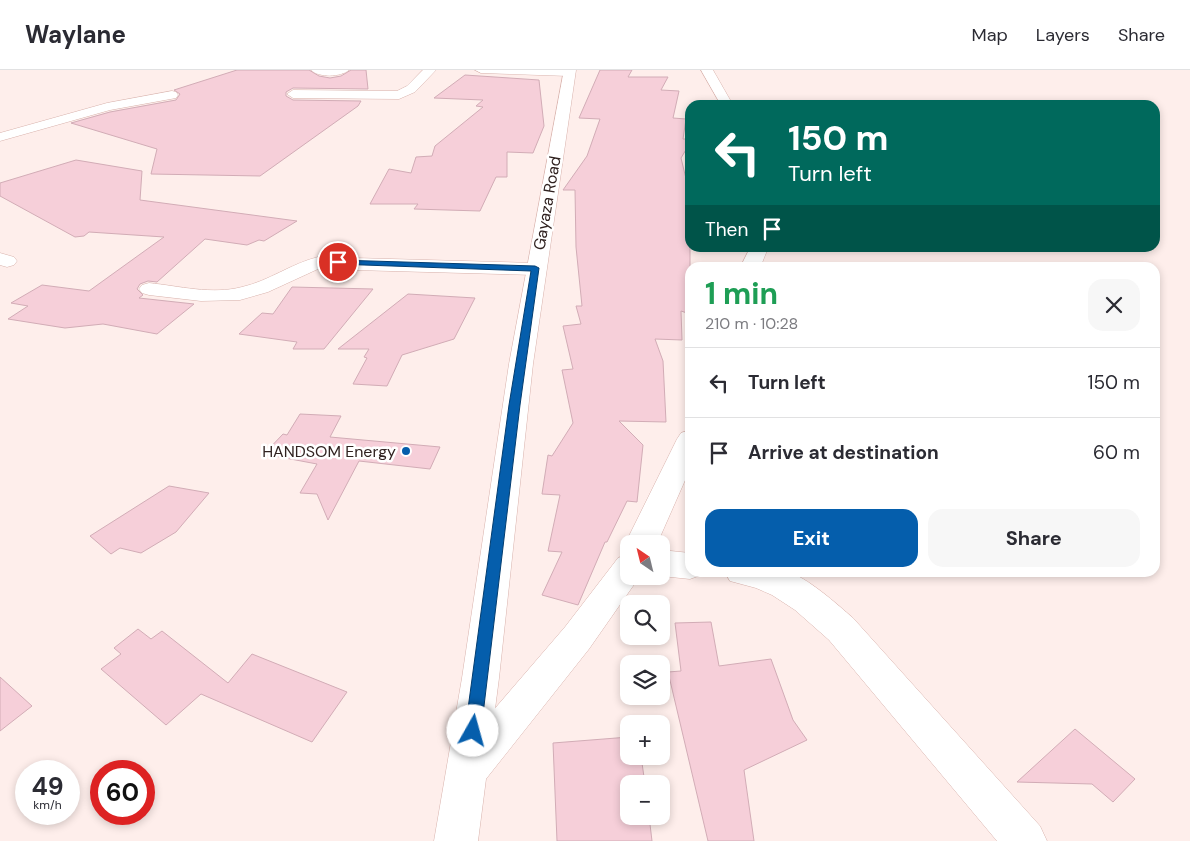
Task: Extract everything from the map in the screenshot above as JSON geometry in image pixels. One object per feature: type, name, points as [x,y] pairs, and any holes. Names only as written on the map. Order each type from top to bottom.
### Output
[{"type":"street","points":[[317,70],[322,72],[343,70]]},
{"type":"street","points":[[293,94],[400,95],[411,89],[430,70]]},
{"type":"street","points":[[481,70],[569,71]]},
{"type":"street","points":[[707,70],[724,100]]},
{"type":"street","name":"Gayaza Road","points":[[456,841],[468,770],[515,405],[535,268],[569,71]]},
{"type":"street","points":[[0,137],[120,105],[172,95]]},
{"type":"street","points":[[149,289],[214,295],[237,295],[266,286],[297,269],[318,263],[535,268]]},
{"type":"street","points":[[645,535],[685,451]]},
{"type":"street","points":[[670,564],[685,565]]},
{"type":"street","points":[[759,577],[784,584],[818,608],[841,629],[1025,841]]},
{"type":"street","points":[[468,770],[577,638],[620,579]]},
{"type":"building","points":[[237,70],[309,70],[319,76],[330,78],[341,76],[351,70],[366,70],[368,89],[293,88],[286,92],[286,96],[293,100],[361,101],[358,106],[260,176],[151,174],[157,149],[71,123],[110,112],[176,100],[180,94],[174,90]]},
{"type":"building","points":[[600,70],[632,70],[628,77],[668,77],[661,90],[679,91],[673,118],[685,119],[683,139],[685,139],[685,151],[681,158],[685,174],[685,252],[690,252],[690,262],[685,262],[685,312],[681,311],[682,340],[655,339],[663,361],[666,422],[619,421],[643,445],[637,502],[627,501],[607,542],[605,542],[578,605],[542,595],[562,552],[548,551],[560,495],[542,494],[548,455],[552,456],[573,423],[562,370],[573,369],[563,326],[581,324],[576,306],[582,306],[576,247],[575,190],[563,190],[587,156],[600,119],[579,118]]},
{"type":"building","points":[[465,75],[539,80],[544,126],[533,153],[507,152],[507,177],[496,177],[480,211],[414,209],[418,204],[370,204],[389,169],[411,173],[416,157],[432,156],[435,146],[483,107],[476,106],[483,100],[434,98]]},
{"type":"building","points":[[76,160],[142,171],[140,200],[297,221],[264,241],[259,240],[247,245],[205,239],[157,282],[148,281],[140,284],[137,289],[143,295],[139,298],[194,304],[157,334],[103,324],[65,328],[8,319],[28,306],[11,303],[42,285],[89,291],[164,237],[89,232],[84,236],[75,237],[0,196],[0,183]]},
{"type":"building","points":[[292,287],[373,289],[324,349],[293,349],[297,342],[239,334],[262,313],[273,314]]},
{"type":"building","points":[[408,294],[475,298],[454,339],[402,355],[387,386],[353,384],[367,358],[364,357],[369,349],[338,349]]},
{"type":"building","points":[[300,414],[341,416],[330,437],[440,447],[430,469],[359,461],[328,520],[317,494],[300,493],[317,464],[264,454],[283,434],[287,435]]},
{"type":"building","points":[[169,486],[209,493],[176,532],[141,553],[120,548],[111,554],[90,536]]},
{"type":"building","points":[[711,622],[719,666],[771,659],[793,720],[807,740],[744,770],[754,841],[708,841],[670,680],[670,672],[681,671],[675,623]]},
{"type":"building","points":[[138,629],[151,639],[162,631],[228,683],[252,654],[347,692],[312,742],[201,694],[166,725],[101,669],[121,654],[114,648]]},
{"type":"building","points":[[0,677],[32,706],[0,731]]},
{"type":"building","points":[[1075,729],[1135,779],[1113,802],[1092,784],[1017,782]]},
{"type":"building","points":[[620,738],[620,765],[642,765],[644,775],[620,775],[620,825],[650,825],[652,841],[557,841],[553,743]]},
{"type":"place","name":"HANDSOM Energy","points":[[406,451]]},
{"type":"route","points":[[338,262],[535,268],[515,405],[473,731]]}]
